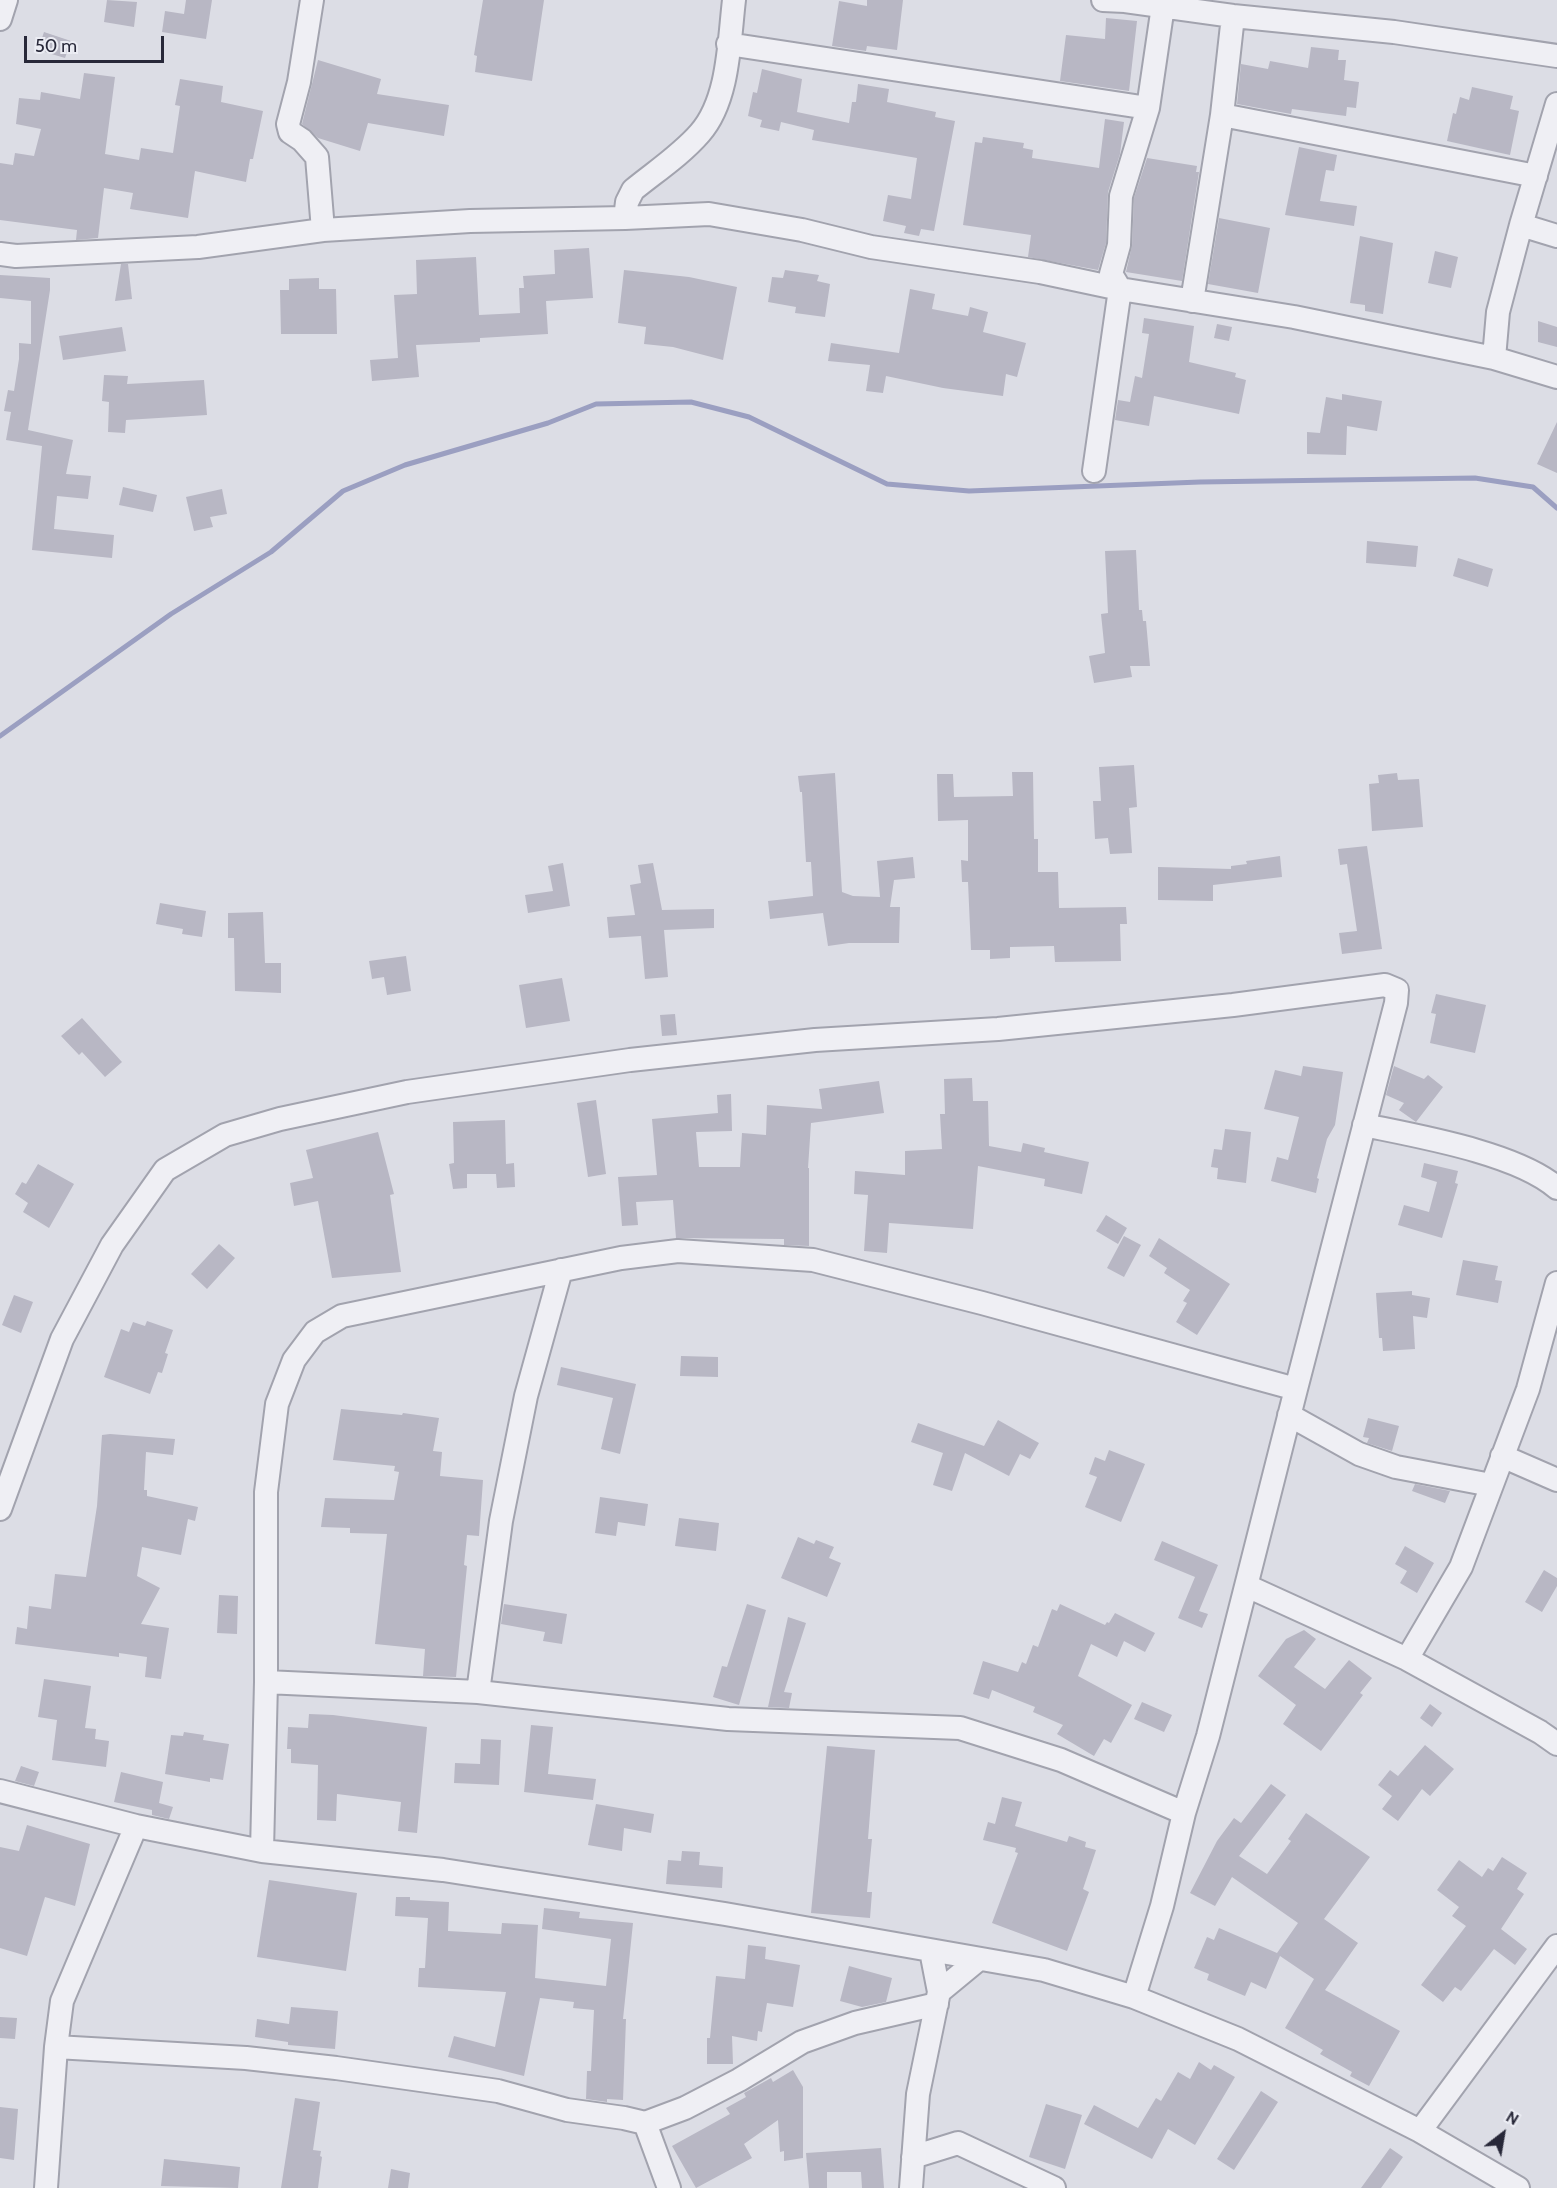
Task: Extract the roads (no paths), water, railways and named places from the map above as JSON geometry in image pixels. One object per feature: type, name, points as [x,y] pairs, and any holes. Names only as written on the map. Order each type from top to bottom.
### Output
[{"type":"street","points":[[0,19],[6,0]]},
{"type":"street","points":[[312,0],[298,82],[288,124],[290,132],[302,140],[316,158],[323,230]]},
{"type":"street","points":[[625,218],[627,202],[633,190],[701,132],[716,107],[722,90],[734,0]]},
{"type":"street","points":[[1103,0],[1394,32],[1557,56]]},
{"type":"street","points":[[1094,471],[1120,289],[1111,274],[1119,245],[1121,196],[1148,108],[1163,6]]},
{"type":"street","points":[[1192,302],[1222,115],[1233,16]]},
{"type":"street","points":[[728,44],[1148,108]]},
{"type":"street","points":[[1494,358],[1498,312],[1557,104]]},
{"type":"street","points":[[1222,115],[1536,176]]},
{"type":"street","points":[[0,254],[16,256],[198,247],[323,230],[470,221],[709,214],[802,230],[871,247],[1040,272],[1192,302],[1294,317],[1494,358],[1557,377]]},
{"type":"street","points":[[1521,225],[1557,236]]},
{"type":"street","points":[[0,1509],[62,1339],[112,1245],[165,1170],[225,1135],[280,1119],[407,1092],[630,1060],[815,1040],[998,1029],[1233,1005],[1385,985],[1396,990],[1396,1003],[1208,1736],[1184,1813],[1162,1906],[1134,1997]]},
{"type":"street","points":[[1364,1125],[1427,1138],[1508,1161],[1547,1179],[1557,1188]]},
{"type":"street","points":[[262,1851],[266,1682],[266,1492],[277,1404],[294,1360],[315,1332],[342,1316],[621,1258],[678,1251],[813,1260],[994,1306],[1296,1389]]},
{"type":"street","points":[[478,1692],[501,1521],[526,1396],[561,1270]]},
{"type":"street","points":[[1407,1659],[1461,1567],[1528,1389],[1557,1282]]},
{"type":"street","points":[[1289,1415],[1359,1454],[1396,1467],[1491,1485]]},
{"type":"street","points":[[1502,1456],[1557,1480]]},
{"type":"street","points":[[1247,1586],[1407,1659],[1540,1732],[1557,1744]]},
{"type":"street","points":[[266,1682],[478,1692],[728,1719],[960,1728],[1061,1760],[1184,1813]]},
{"type":"street","points":[[0,1791],[136,1826],[262,1851],[443,1870],[725,1914],[1044,1970],[1134,1997],[1238,2039],[1420,2131],[1511,2186]]},
{"type":"street","points":[[46,2188],[56,2047],[62,2001],[136,1826]]},
{"type":"street","points":[[1420,2131],[1557,1946]]},
{"type":"street","points":[[911,2188],[918,2094],[938,1998],[931,1951]]},
{"type":"street","points":[[56,2047],[246,2058],[336,2068],[498,2091],[567,2110],[645,2123],[685,2108],[739,2080],[802,2042],[938,1998],[979,1959]]},
{"type":"street","points":[[645,2123],[669,2188]]},
{"type":"street","points":[[913,2157],[958,2143],[1054,2188]]},
{"type":"waterway","points":[[0,736],[171,614],[271,552],[343,491],[405,465],[548,423],[596,404],[691,402],[749,417],[887,484],[969,491],[1200,482],[1475,478],[1533,487],[1557,508]]}]
